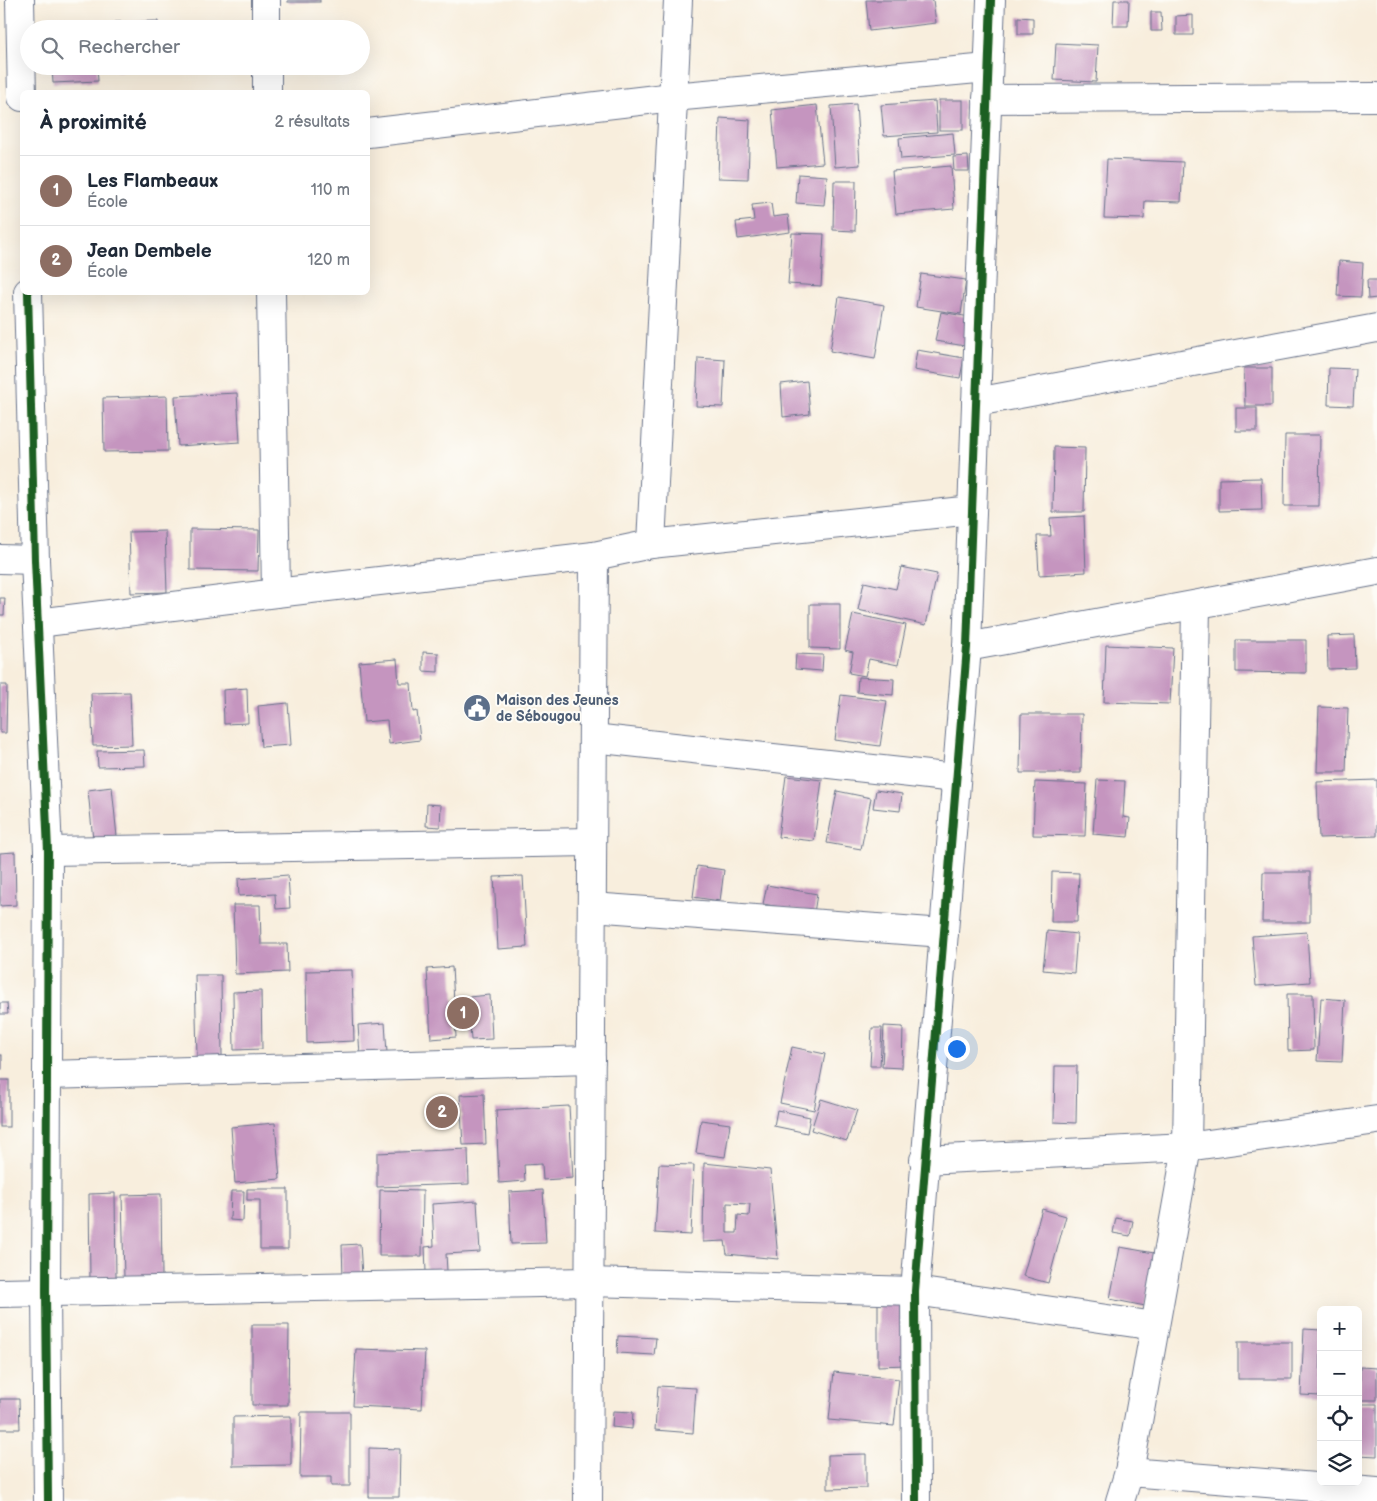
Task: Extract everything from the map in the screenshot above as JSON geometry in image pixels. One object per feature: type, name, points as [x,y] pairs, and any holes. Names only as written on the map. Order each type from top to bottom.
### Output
[{"type":"street","points":[[266,0],[266,20]]},
{"type":"street","points":[[651,544],[678,0]]},
{"type":"street","points":[[916,1501],[914,1291],[967,647],[991,0]]},
{"type":"street","points":[[14,12],[21,90]]},
{"type":"street","points":[[370,133],[673,97],[988,68]]},
{"type":"street","points":[[267,75],[267,90]]},
{"type":"street","points":[[987,99],[1377,97]]},
{"type":"street","points":[[28,295],[34,560],[48,851],[46,1292],[48,1501]]},
{"type":"street","points":[[271,295],[276,594]]},
{"type":"street","points":[[976,402],[1377,328]]},
{"type":"street","points":[[38,624],[594,556],[651,544],[972,510]]},
{"type":"street","points":[[588,1501],[594,556]]},
{"type":"street","points":[[0,559],[34,560]]},
{"type":"street","points":[[967,647],[1377,571]]},
{"type":"street","points":[[1120,1501],[1129,1472],[1188,1146],[1196,605]]},
{"type":"street","points":[[593,738],[955,778]]},
{"type":"street","points":[[48,851],[592,842]]},
{"type":"street","points":[[592,907],[944,933]]},
{"type":"street","points":[[47,1075],[591,1060]]},
{"type":"street","points":[[924,1160],[1188,1146],[1377,1120]]},
{"type":"street","points":[[0,1293],[590,1282],[914,1291],[1155,1326]]},
{"type":"street","points":[[1129,1472],[1377,1492]]},
{"type":"building","points":[[288,0],[320,0],[320,2],[288,2]]},
{"type":"building","points":[[866,0],[933,0],[936,23],[869,31]]},
{"type":"building","points":[[1114,0],[1129,0],[1128,26],[1113,26]]},
{"type":"building","points":[[1151,12],[1161,12],[1162,31],[1151,31]]},
{"type":"building","points":[[1193,15],[1193,35],[1176,35],[1176,16]]},
{"type":"building","points":[[1018,17],[1033,18],[1033,34],[1018,34]]},
{"type":"building","points":[[1056,43],[1098,45],[1096,82],[1054,80]]},
{"type":"building","points":[[53,75],[98,75],[98,81],[53,83]]},
{"type":"building","points":[[939,100],[963,100],[963,130],[939,130]]},
{"type":"building","points":[[935,101],[937,132],[884,136],[881,105]]},
{"type":"building","points":[[856,104],[860,165],[835,167],[831,106]]},
{"type":"building","points":[[817,105],[823,163],[777,167],[772,110]]},
{"type":"building","points":[[720,118],[750,120],[748,179],[718,178]]},
{"type":"building","points":[[953,133],[955,155],[901,159],[899,138]]},
{"type":"building","points":[[968,156],[969,171],[954,171],[953,157]]},
{"type":"building","points":[[1107,159],[1183,162],[1181,202],[1145,201],[1144,219],[1104,218]]},
{"type":"building","points":[[951,166],[954,209],[896,214],[892,171]]},
{"type":"building","points":[[798,174],[827,176],[824,205],[796,203]]},
{"type":"building","points":[[834,181],[856,181],[855,231],[833,230]]},
{"type":"building","points":[[771,203],[773,217],[788,215],[790,232],[738,239],[736,222],[754,220],[752,205]]},
{"type":"building","points":[[792,233],[824,234],[821,286],[788,284]]},
{"type":"building","points":[[1339,261],[1363,263],[1361,297],[1337,296]]},
{"type":"building","points":[[921,274],[966,280],[961,314],[916,307]]},
{"type":"building","points":[[1367,280],[1377,280],[1377,298],[1368,299]]},
{"type":"building","points":[[839,297],[884,305],[875,359],[830,351]]},
{"type":"building","points":[[941,312],[970,317],[965,346],[935,341]]},
{"type":"building","points":[[917,350],[964,358],[960,378],[914,370]]},
{"type":"building","points":[[698,358],[725,360],[723,407],[696,406]]},
{"type":"building","points":[[1244,368],[1272,368],[1272,406],[1245,406]]},
{"type":"building","points":[[1329,368],[1355,369],[1353,406],[1328,405]]},
{"type":"building","points":[[807,381],[810,414],[783,417],[781,384]]},
{"type":"building","points":[[237,393],[240,442],[178,446],[175,396]]},
{"type":"building","points":[[167,396],[168,451],[104,452],[103,398]]},
{"type":"building","points":[[1236,408],[1257,408],[1257,431],[1236,431]]},
{"type":"building","points":[[1285,435],[1320,435],[1319,506],[1284,506]]},
{"type":"building","points":[[1054,447],[1085,448],[1084,512],[1053,512]]},
{"type":"building","points":[[1261,478],[1262,510],[1219,511],[1219,479]]},
{"type":"building","points":[[1084,516],[1086,572],[1039,575],[1037,536],[1051,536],[1050,518]]},
{"type":"building","points":[[190,529],[259,530],[258,571],[190,570]]},
{"type":"building","points":[[165,531],[167,592],[131,593],[129,532]]},
{"type":"building","points":[[901,567],[937,574],[926,625],[858,610],[864,582],[896,589]]},
{"type":"building","points":[[0,598],[5,598],[4,615],[0,615]]},
{"type":"building","points":[[810,604],[840,604],[840,649],[810,648]]},
{"type":"building","points":[[853,614],[906,625],[898,665],[869,659],[865,676],[849,673],[853,652],[845,650]]},
{"type":"building","points":[[1354,635],[1355,668],[1328,669],[1327,636]]},
{"type":"building","points":[[1236,640],[1306,640],[1306,673],[1236,672]]},
{"type":"building","points":[[1106,645],[1173,648],[1170,704],[1104,702]]},
{"type":"building","points":[[423,652],[438,653],[438,672],[423,671]]},
{"type":"building","points":[[796,654],[823,655],[822,671],[795,669]]},
{"type":"building","points":[[397,659],[399,683],[411,683],[413,712],[417,711],[420,740],[389,744],[387,720],[364,722],[359,662]]},
{"type":"building","points":[[858,677],[894,679],[893,695],[857,692]]},
{"type":"building","points":[[0,685],[7,685],[6,733],[0,733]]},
{"type":"building","points":[[247,688],[248,723],[224,724],[223,690]]},
{"type":"building","points":[[130,692],[132,745],[93,746],[91,693]]},
{"type":"building","points":[[841,695],[887,701],[880,746],[835,740]]},
{"type":"building","points":[[288,703],[291,745],[261,747],[258,706]]},
{"type":"building","points":[[1319,707],[1348,708],[1346,772],[1317,772]]},
{"type":"building","points":[[1021,714],[1082,714],[1081,773],[1020,773]]},
{"type":"building","points":[[144,750],[145,766],[98,767],[97,751]]},
{"type":"building","points":[[786,776],[822,780],[814,841],[778,837]]},
{"type":"building","points":[[1097,780],[1125,781],[1123,817],[1130,818],[1128,837],[1093,834]]},
{"type":"building","points":[[1377,780],[1377,836],[1319,838],[1317,782]]},
{"type":"building","points":[[1035,782],[1087,784],[1085,836],[1033,835]]},
{"type":"building","points":[[112,787],[117,837],[93,840],[88,790]]},
{"type":"building","points":[[876,790],[902,794],[900,811],[873,808]]},
{"type":"building","points":[[837,791],[871,798],[861,849],[827,843]]},
{"type":"building","points":[[427,804],[441,805],[440,827],[426,826]]},
{"type":"building","points":[[15,852],[16,905],[0,906],[0,853]]},
{"type":"building","points":[[697,866],[724,870],[720,901],[693,897]]},
{"type":"building","points":[[1052,872],[1079,873],[1077,922],[1051,922]]},
{"type":"building","points":[[1263,872],[1310,872],[1310,922],[1262,922]]},
{"type":"building","points":[[288,875],[290,908],[276,909],[275,894],[239,896],[238,879]]},
{"type":"building","points":[[523,876],[527,947],[498,949],[494,877]]},
{"type":"building","points":[[767,885],[817,894],[814,913],[763,904]]},
{"type":"building","points":[[233,905],[260,905],[261,944],[287,944],[288,972],[235,974]]},
{"type":"building","points":[[1047,931],[1077,934],[1074,973],[1043,970]]},
{"type":"building","points":[[1307,932],[1310,982],[1256,986],[1252,936]]},
{"type":"building","points":[[452,967],[456,1037],[431,1039],[427,969]]},
{"type":"building","points":[[352,970],[354,1041],[307,1043],[306,971]]},
{"type":"building","points":[[195,975],[221,975],[222,1056],[197,1057]]},
{"type":"building","points":[[261,991],[262,1049],[234,1050],[233,992]]},
{"type":"building","points":[[1287,994],[1313,994],[1314,1050],[1288,1051]]},
{"type":"building","points":[[490,995],[492,1039],[471,1040],[468,997]]},
{"type":"building","points":[[1321,998],[1345,1000],[1342,1062],[1317,1061]]},
{"type":"building","points":[[0,1003],[7,1003],[8,1014],[0,1014]]},
{"type":"building","points":[[385,1023],[387,1053],[360,1055],[358,1025]]},
{"type":"building","points":[[884,1026],[903,1027],[902,1068],[882,1067]]},
{"type":"building","points":[[872,1028],[882,1028],[880,1066],[870,1066]]},
{"type":"building","points":[[792,1047],[825,1054],[814,1110],[780,1103]]},
{"type":"building","points":[[0,1055],[2,1055],[2,1069],[0,1069]]},
{"type":"building","points":[[1055,1066],[1077,1066],[1076,1123],[1054,1122]]},
{"type":"building","points":[[0,1080],[9,1080],[9,1127],[0,1127]]},
{"type":"building","points":[[484,1094],[486,1144],[463,1145],[460,1095]]},
{"type":"building","points":[[821,1099],[857,1110],[847,1141],[811,1130]]},
{"type":"building","points":[[569,1106],[573,1178],[543,1180],[542,1164],[524,1165],[525,1181],[499,1183],[496,1110]]},
{"type":"building","points":[[777,1110],[810,1117],[807,1133],[774,1126]]},
{"type":"building","points":[[701,1120],[730,1124],[725,1157],[696,1153]]},
{"type":"building","points":[[275,1123],[280,1179],[235,1183],[231,1127]]},
{"type":"building","points":[[468,1149],[469,1184],[377,1187],[377,1153]]},
{"type":"building","points":[[704,1163],[770,1170],[778,1259],[727,1254],[725,1241],[703,1242]],"holes":[[[727,1203],[750,1204],[749,1216],[738,1215],[737,1233],[727,1233]]]},
{"type":"building","points":[[659,1164],[694,1165],[691,1235],[655,1233]]},
{"type":"building","points":[[247,1189],[288,1189],[288,1249],[260,1249],[260,1200],[247,1200]]},
{"type":"building","points":[[380,1190],[423,1191],[422,1256],[379,1256]]},
{"type":"building","points":[[543,1190],[546,1243],[511,1244],[509,1192]]},
{"type":"building","points":[[231,1191],[244,1191],[243,1221],[230,1220]]},
{"type":"building","points":[[115,1193],[116,1279],[90,1280],[89,1194]]},
{"type":"building","points":[[161,1194],[162,1278],[124,1278],[122,1195]]},
{"type":"building","points":[[477,1201],[480,1252],[446,1254],[447,1271],[426,1272],[425,1247],[434,1246],[432,1204]]},
{"type":"building","points":[[1042,1209],[1066,1216],[1048,1283],[1023,1276]]},
{"type":"building","points":[[1116,1218],[1133,1221],[1130,1236],[1113,1233]]},
{"type":"building","points":[[360,1244],[362,1276],[343,1277],[342,1245]]},
{"type":"building","points":[[1120,1247],[1154,1253],[1145,1306],[1110,1299]]},
{"type":"building","points":[[878,1301],[907,1301],[907,1365],[878,1366]]},
{"type":"building","points":[[252,1325],[289,1325],[288,1405],[252,1405]]},
{"type":"building","points":[[1304,1329],[1317,1330],[1317,1396],[1301,1395]]},
{"type":"building","points":[[618,1336],[656,1338],[654,1355],[617,1353]]},
{"type":"building","points":[[1238,1342],[1292,1342],[1292,1379],[1238,1379]]},
{"type":"building","points":[[356,1349],[425,1351],[422,1409],[353,1406]]},
{"type":"building","points":[[1362,1367],[1377,1368],[1377,1400],[1362,1400]]},
{"type":"building","points":[[834,1372],[899,1379],[894,1426],[829,1420]]},
{"type":"building","points":[[658,1386],[696,1388],[693,1433],[655,1430]]},
{"type":"building","points":[[0,1399],[19,1399],[20,1429],[0,1429]]},
{"type":"building","points":[[1362,1404],[1377,1404],[1377,1456],[1362,1455]]},
{"type":"building","points":[[613,1411],[633,1412],[632,1429],[612,1427]]},
{"type":"building","points":[[301,1412],[350,1412],[350,1486],[331,1486],[331,1477],[300,1477]]},
{"type":"building","points":[[291,1416],[291,1465],[233,1466],[233,1417]]},
{"type":"building","points":[[369,1448],[400,1449],[399,1497],[369,1497]]},
{"type":"building","points":[[866,1454],[866,1488],[828,1489],[828,1455]]},
{"type":"cycle path","points":[[916,1501],[915,1291],[967,647],[991,0]]},
{"type":"cycle path","points":[[28,295],[35,560],[48,851],[46,1292],[48,1501]]},
{"type":"place","name":"Maison des Jeunes de Sébougou","points":[[477,708]]},
{"type":"place","name":"Les Flambeaux","points":[[463,1013]]},
{"type":"place","name":"Jean Dembele","points":[[442,1112]]}]
